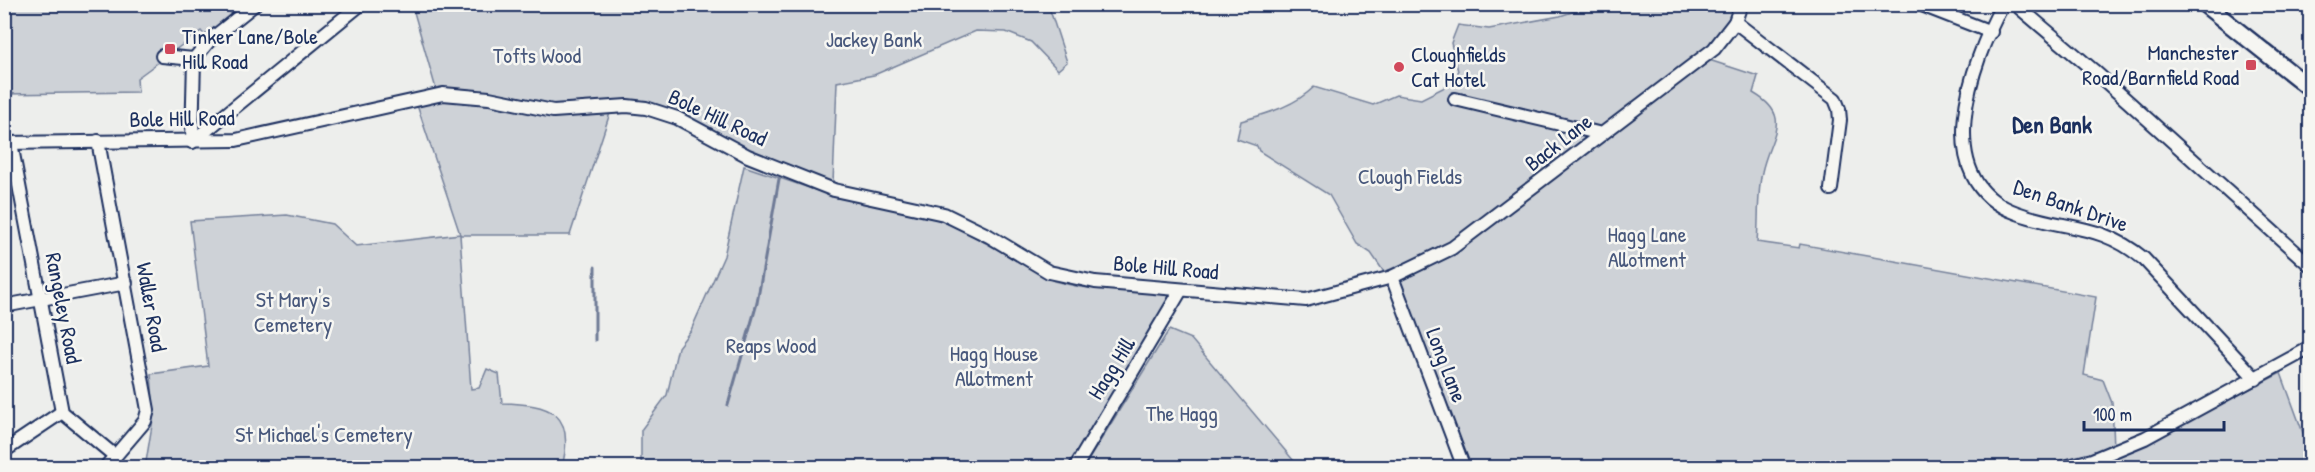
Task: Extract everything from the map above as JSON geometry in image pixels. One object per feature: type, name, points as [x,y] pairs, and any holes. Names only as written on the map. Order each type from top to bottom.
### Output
[{"type":"main road","points":[[2204,4],[2310,88]]},
{"type":"street","points":[[192,142],[194,59],[209,41],[255,4]]},
{"type":"street","points":[[192,142],[361,4]]},
{"type":"street","name":"Back Lane","points":[[1392,277],[1452,248],[1714,49],[1735,22],[1741,4]]},
{"type":"street","points":[[1919,4],[1991,32]]},
{"type":"street","name":"Den Bank Drive","points":[[2003,4],[1970,82],[1964,112],[1966,154],[1971,172],[1979,186],[1991,198],[2017,214],[2094,231],[2129,246],[2144,259],[2256,379]]},
{"type":"street","points":[[2015,4],[2110,85],[2310,265]]},
{"type":"street","points":[[1735,22],[1834,99],[1839,109],[1840,120],[1831,189]]},
{"type":"street","points":[[162,56],[194,59]]},
{"type":"street","name":"Bole Hill Road","points":[[8,143],[236,140],[443,94],[489,98],[553,111],[627,106],[646,108],[677,118],[730,148],[834,189],[944,214],[989,236],[1049,272],[1095,282],[1306,300],[1332,295],[1392,277]]},
{"type":"street","points":[[1455,99],[1602,134]]},
{"type":"street","name":"Waller Road","points":[[98,141],[148,410],[145,421],[105,468]]},
{"type":"street","name":"Rangeley Road","points":[[8,143],[42,298],[62,412]]},
{"type":"street","name":"Long Lane","points":[[1392,277],[1464,468]]},
{"type":"street","points":[[4,306],[126,283]]},
{"type":"street","name":"Hagg Hill","points":[[1075,468],[1181,290]]},
{"type":"street","points":[[2060,468],[2092,460],[2145,438],[2310,348]]},
{"type":"street","points":[[4,451],[62,412],[115,456]]},
{"type":"green space","points":[[1048,4],[1067,62],[1058,70],[1031,42],[1006,32],[976,31],[874,75],[837,82],[833,183],[776,163],[679,115],[631,100],[587,108],[612,107],[570,235],[460,235],[471,389],[479,388],[487,369],[499,374],[502,403],[534,406],[546,409],[555,415],[562,423],[565,434],[562,467],[145,468],[154,413],[151,374],[208,366],[190,221],[287,215],[332,224],[356,246],[460,234],[415,99],[431,95],[436,89],[412,5]]},
{"type":"green space","points":[[4,5],[249,5],[207,38],[201,31],[137,78],[138,92],[5,94]]},
{"type":"green space","name":"Clough Fields","points":[[1593,5],[1736,5],[1731,19],[1710,45],[1450,244],[1384,272],[1371,253],[1357,244],[1329,195],[1259,151],[1257,146],[1237,139],[1241,121],[1298,100],[1314,87],[1373,105],[1396,95],[1421,99],[1457,81],[1459,75],[1451,43],[1458,25],[1489,29],[1560,16]]},
{"type":"green space","name":"Hagg Lane Allotment","points":[[1709,60],[1758,76],[1753,93],[1766,102],[1776,119],[1776,128],[1760,180],[1757,242],[1799,248],[1800,244],[2096,297],[2084,375],[2103,380],[2112,403],[2114,448],[2053,468],[1469,467],[1399,281],[1451,256]]},
{"type":"green space","points":[[744,166],[839,198],[913,210],[959,228],[1054,281],[1080,287],[1171,295],[1068,467],[644,467],[641,461],[641,430],[667,395],[678,347],[691,330],[724,256]]},
{"type":"green space","name":"The Hagg","points":[[1169,330],[1191,339],[1299,467],[1084,467]]},
{"type":"green space","points":[[2281,373],[2310,452],[2310,467],[2076,468],[2114,458]]},
{"type":"waterway","points":[[728,405],[757,303],[779,179]]},
{"type":"waterway","points":[[595,267],[595,340]]},
{"type":"place","name":"Tinker Lane/Bole Hill Road","points":[[170,49]]},
{"type":"place","name":"Manchester Road/Barnfield Road","points":[[2251,65]]},
{"type":"place","name":"Cloughfields Cat Hotel","points":[[1399,67]]},
{"type":"district","name":"Den Bank","points":[[2052,125]]},
{"type":"park label","name":"Jackey Bank","points":[[874,39]]},
{"type":"park label","name":"Tofts Wood","points":[[537,55]]},
{"type":"park label","name":"St Mary's Cemetery","points":[[293,312]]},
{"type":"park label","name":"Reaps Wood","points":[[771,345]]},
{"type":"park label","name":"Hagg House Allotment","points":[[994,366]]},
{"type":"park label","name":"St Michael's Cemetery","points":[[324,434]]}]
